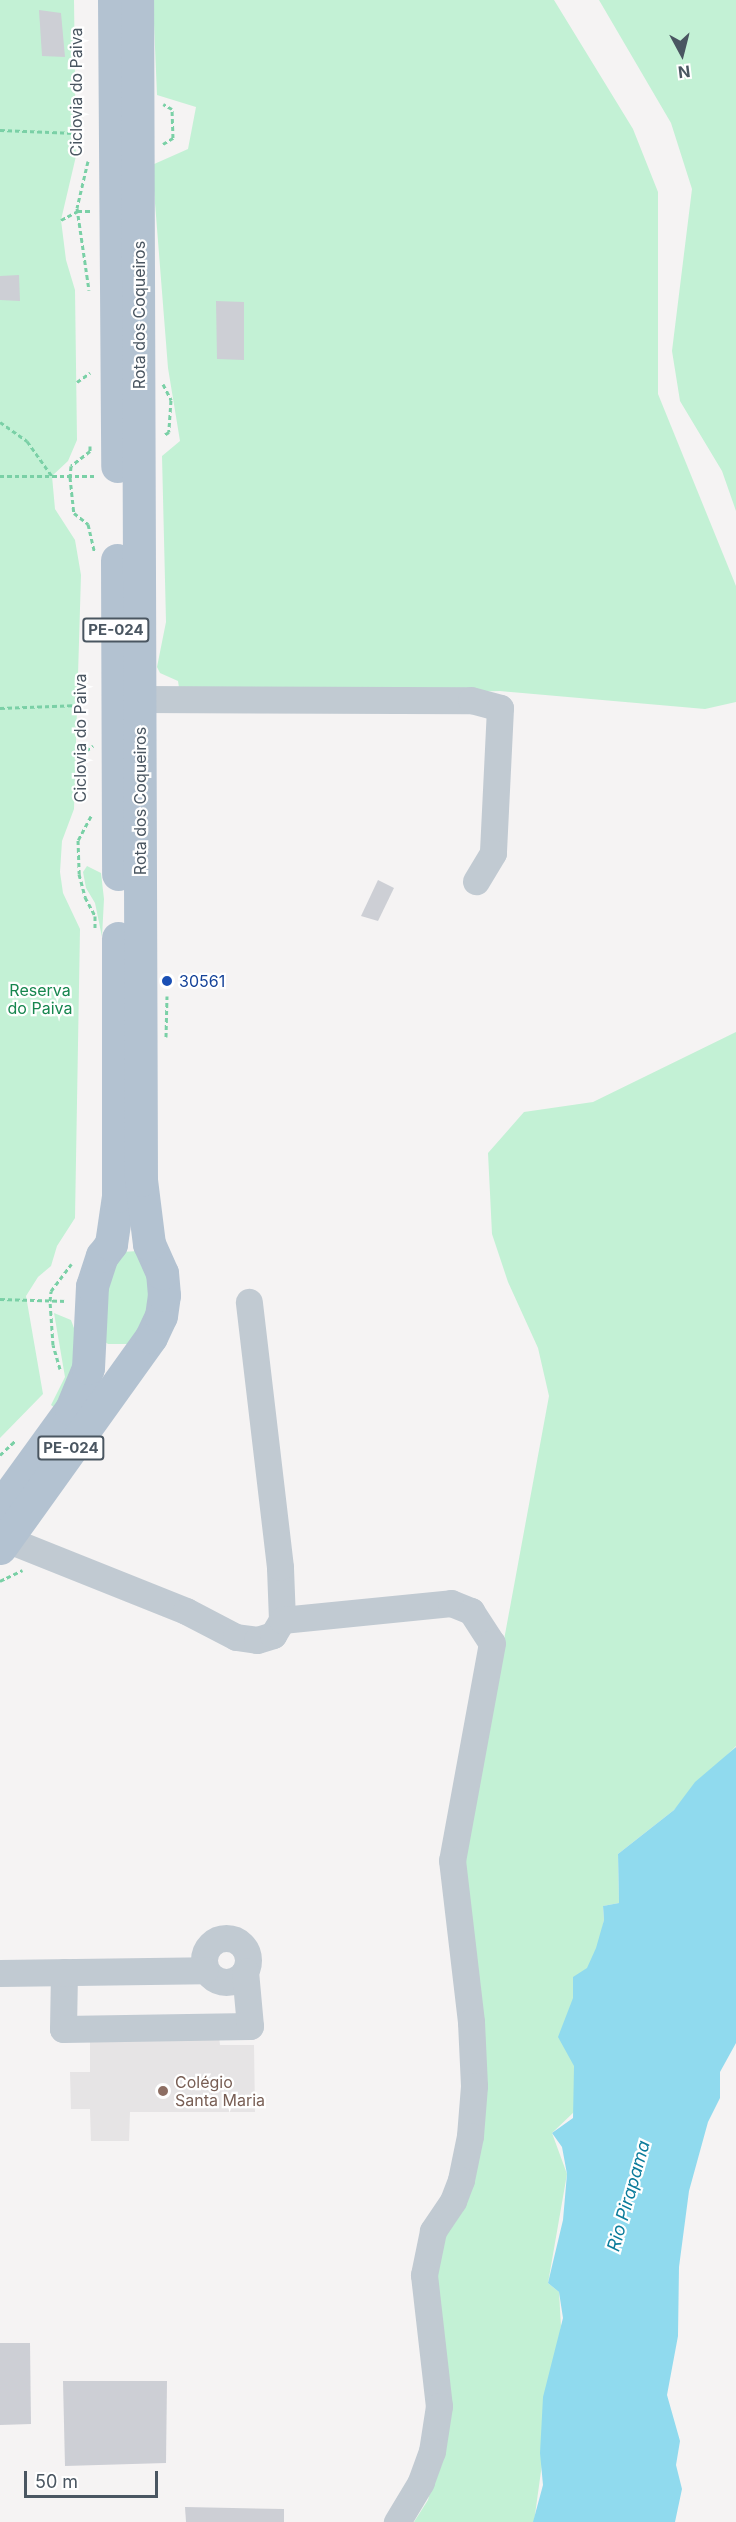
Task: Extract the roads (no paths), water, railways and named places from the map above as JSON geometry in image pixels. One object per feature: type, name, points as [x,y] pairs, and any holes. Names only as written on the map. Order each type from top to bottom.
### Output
[{"type":"main road","name":"Rota dos Coqueiros","points":[[0,1507],[71,1409],[88,1368],[90,1302],[88,1256],[111,1244],[118,1196],[114,0]]},
{"type":"main road","name":"Rota dos Coqueiros","points":[[3,1543],[142,1348],[161,1316],[164,1295],[143,1214],[141,1180],[137,0]]},
{"type":"main road","points":[[88,1256],[129,1246],[154,1252]]},
{"type":"main road","points":[[90,1342],[111,1352],[142,1348]]},
{"type":"street","points":[[140,699],[471,700],[500,708],[493,853],[476,881]]},
{"type":"street","points":[[3,1543],[186,1611],[236,1637],[257,1640],[273,1635],[282,1620],[280,1567],[249,1302]]},
{"type":"street","points":[[282,1620],[452,1603],[471,1611],[492,1643],[452,1860],[471,2022],[474,2086],[470,2136],[457,2190],[433,2231],[424,2276],[439,2406],[432,2451],[420,2482],[397,2522]]},
{"type":"street","points":[[64,1972],[63,2030],[250,2026],[245,1971],[246,1950],[230,1938],[210,1943],[204,1956],[206,1970]]},
{"type":"street","points":[[0,1973],[206,1970],[222,1982],[235,1980],[245,1971]]},
{"type":"water","name":"Rio Pirapama","points":[[736,1747],[736,2043],[720,2072],[720,2098],[708,2122],[689,2191],[679,2267],[678,2336],[667,2395],[680,2441],[676,2465],[682,2489],[675,2522],[533,2522],[543,2485],[540,2453],[543,2397],[563,2318],[559,2292],[548,2283],[563,2220],[567,2174],[562,2147],[552,2133],[573,2118],[574,2066],[558,2037],[573,1998],[573,1977],[587,1968],[596,1948],[604,1920],[603,1906],[619,1903],[618,1854],[674,1810],[695,1782]]},
{"type":"place","name":"30561","points":[[167,981]]},
{"type":"place","name":"Colégio Santa Maria","points":[[163,2091]]},
{"type":"park label","name":"Reserva do Paiva","points":[[40,999]]}]
